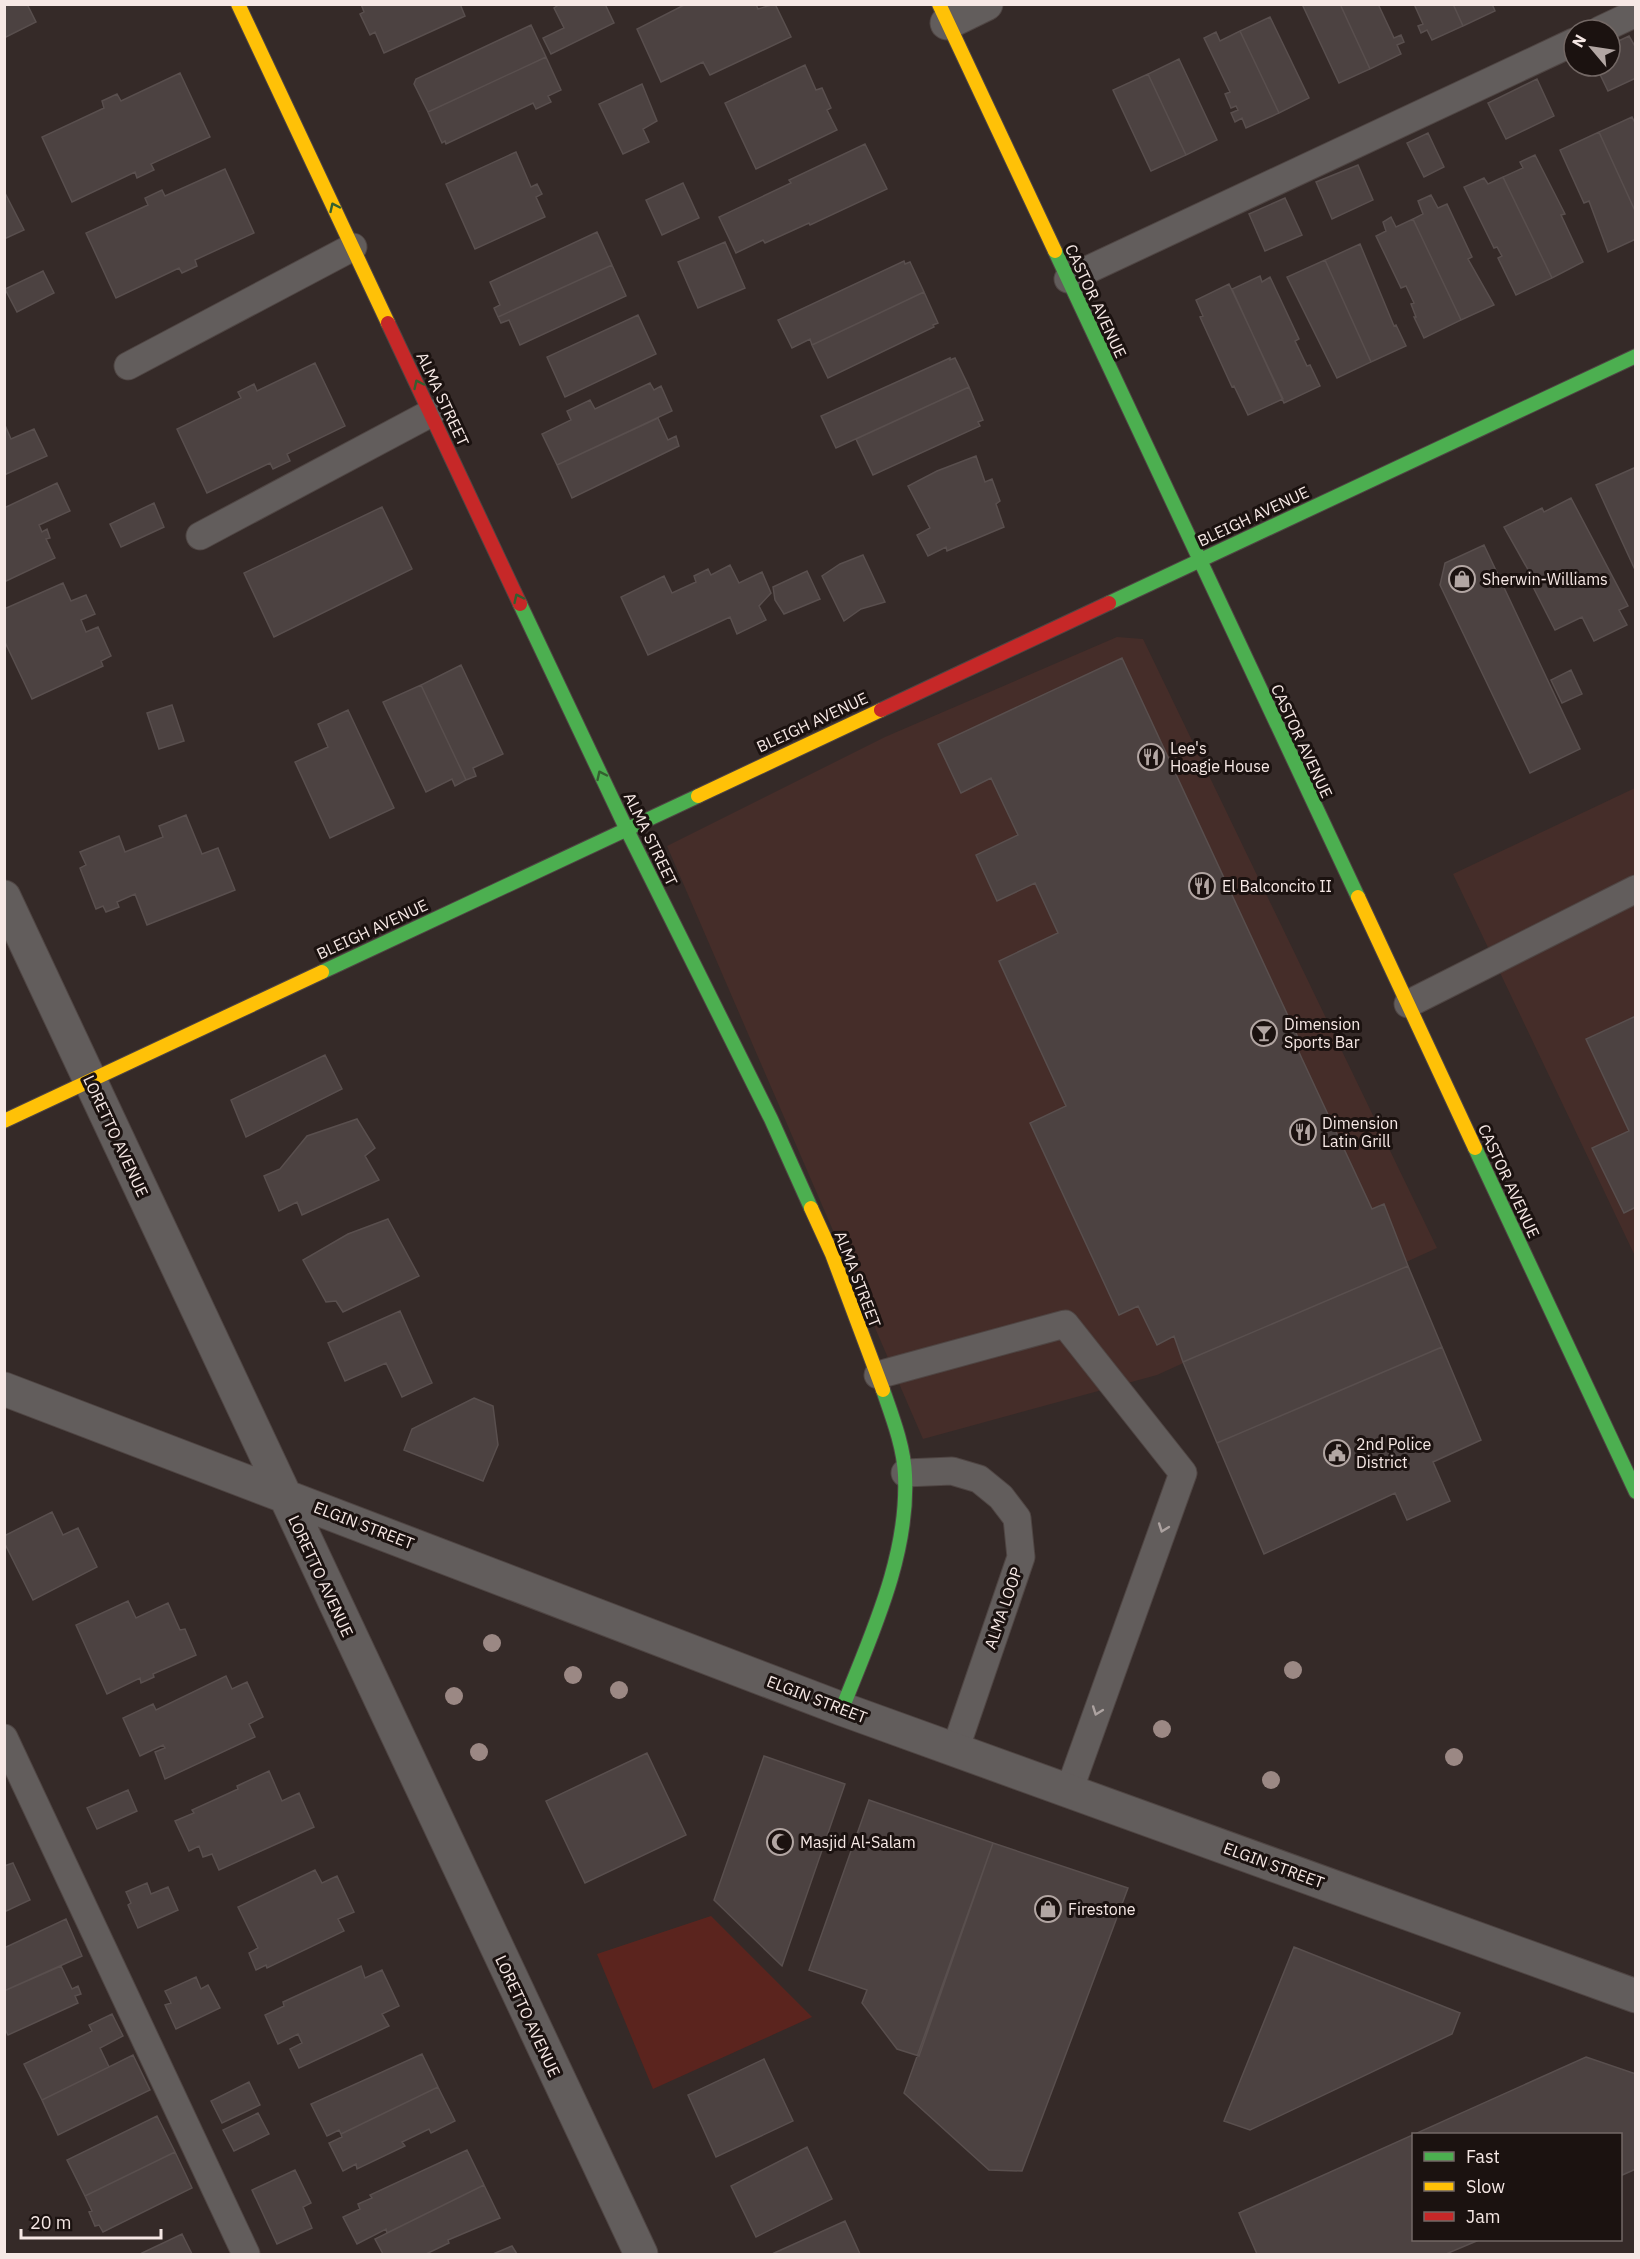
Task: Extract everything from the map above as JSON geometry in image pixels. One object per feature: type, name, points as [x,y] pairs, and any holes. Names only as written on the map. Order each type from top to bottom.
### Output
[{"type":"street","name":"ALMA STREET","points":[[238,4],[626,828],[795,1170],[832,1254],[878,1375],[893,1419],[905,1473],[904,1512],[886,1597],[842,1709]]},
{"type":"street","points":[[943,14],[986,4]]},
{"type":"street","name":"CASTOR AVENUE","points":[[943,14],[1635,1492]]},
{"type":"street","name":"BLEIGH AVENUE","points":[[4,1121],[1635,356]]},
{"type":"street","name":"LORETTO AVENUE","points":[[4,897],[640,2254]]},
{"type":"street","name":"ELGIN STREET","points":[[4,1389],[282,1493],[842,1709],[1635,1996]]},
{"type":"lane","points":[[1068,279],[1562,48]]},
{"type":"lane","points":[[128,366],[353,247]]},
{"type":"lane","points":[[200,536],[431,412]]},
{"type":"lane","points":[[1408,1004],[1635,889]]},
{"type":"lane","points":[[878,1375],[1065,1324],[1182,1473],[1069,1791]]},
{"type":"lane","name":"ALMA LOOP","points":[[905,1473],[952,1472],[979,1479],[1001,1497],[1017,1518],[1021,1557],[954,1750]]},
{"type":"lane","points":[[4,1738],[246,2254]]},
{"type":"shaded area","points":[[1117,637],[1143,639],[1437,1248],[1157,1375],[923,1439],[667,846],[885,737]]},
{"type":"shaded area","points":[[1635,788],[1635,1256],[1453,874]]},
{"type":"shaded area","points":[[711,1916],[812,2017],[653,2089],[597,1954]]},
{"type":"building","points":[[4,4],[27,4],[36,22],[4,38]]},
{"type":"building","points":[[361,4],[460,4],[465,16],[384,53],[375,32],[370,35],[360,14],[364,12]]},
{"type":"building","points":[[560,4],[605,4],[614,23],[551,54],[543,38],[564,28],[554,8]]},
{"type":"building","points":[[686,4],[756,4],[758,9],[775,4],[791,37],[710,75],[703,62],[661,82],[637,29]]},
{"type":"building","points":[[1302,4],[1340,4],[1370,69],[1339,83]]},
{"type":"building","points":[[1340,4],[1378,4],[1394,38],[1401,35],[1404,42],[1397,45],[1401,54],[1370,69]]},
{"type":"building","points":[[1414,4],[1453,4],[1463,26],[1432,40],[1427,30],[1421,33],[1418,26],[1423,24]]},
{"type":"building","points":[[1453,4],[1492,4],[1495,11],[1463,26]]},
{"type":"building","points":[[1270,17],[1309,98],[1279,113],[1240,31]]},
{"type":"building","points":[[531,25],[546,57],[428,112],[414,84],[416,79]]},
{"type":"building","points":[[1240,31],[1279,113],[1246,128],[1242,118],[1235,122],[1231,113],[1238,110],[1236,106],[1231,108],[1225,94],[1230,92],[1204,38],[1216,32],[1220,41]]},
{"type":"building","points":[[1629,36],[1636,48],[1636,78],[1608,91],[1602,78],[1622,78],[1622,39]]},
{"type":"building","points":[[546,57],[561,90],[548,96],[551,102],[536,109],[533,103],[446,144],[445,141],[442,143],[428,112]]},
{"type":"building","points":[[1179,59],[1217,140],[1186,155],[1148,74]]},
{"type":"building","points":[[805,65],[816,90],[822,88],[831,108],[827,110],[837,130],[756,169],[725,103]]},
{"type":"building","points":[[180,73],[210,137],[151,164],[154,170],[137,178],[135,172],[72,202],[42,137],[104,108],[102,101],[117,94],[121,101]]},
{"type":"building","points":[[1148,74],[1186,155],[1151,171],[1113,90]]},
{"type":"building","points":[[1537,79],[1554,116],[1506,139],[1488,103]]},
{"type":"building","points":[[642,84],[657,121],[643,129],[649,142],[623,154],[599,104]]},
{"type":"building","points":[[1632,117],[1636,125],[1636,213],[1599,132]]},
{"type":"building","points":[[1599,132],[1636,213],[1636,239],[1608,252],[1589,201],[1584,203],[1560,150]]},
{"type":"building","points":[[1428,133],[1444,167],[1424,177],[1407,143]]},
{"type":"building","points":[[865,144],[887,189],[810,225],[809,223],[765,243],[763,240],[736,253],[719,217]]},
{"type":"building","points":[[516,152],[531,187],[537,184],[542,194],[536,197],[545,217],[475,249],[446,184]]},
{"type":"building","points":[[1535,155],[1565,214],[1561,215],[1583,262],[1552,278],[1503,177],[1523,168],[1520,162]]},
{"type":"building","points":[[1358,165],[1373,200],[1332,219],[1316,182]]},
{"type":"building","points":[[225,169],[254,233],[195,260],[197,266],[182,273],[179,268],[116,298],[86,233],[148,205],[145,198],[162,190],[165,196]]},
{"type":"building","points":[[1503,177],[1552,278],[1516,295],[1498,258],[1502,256],[1497,247],[1494,248],[1464,187],[1484,178],[1488,184]]},
{"type":"building","points":[[683,183],[699,218],[662,235],[646,200]]},
{"type":"building","points":[[4,191],[24,230],[4,239]]},
{"type":"building","points":[[1431,195],[1438,208],[1447,204],[1472,257],[1468,259],[1494,305],[1461,320],[1413,219],[1423,214],[1418,201]]},
{"type":"building","points":[[1285,198],[1302,235],[1265,251],[1249,214]]},
{"type":"building","points":[[1391,217],[1396,227],[1413,219],[1461,320],[1424,338],[1414,317],[1416,317],[1411,304],[1414,303],[1406,286],[1401,288],[1376,236],[1386,231],[1383,222]]},
{"type":"building","points":[[597,232],[612,265],[498,317],[494,308],[500,305],[490,282]]},
{"type":"building","points":[[725,242],[745,288],[698,308],[678,262]]},
{"type":"building","points":[[1360,244],[1394,326],[1396,325],[1406,346],[1371,362],[1325,260]]},
{"type":"building","points":[[1325,260],[1371,362],[1337,378],[1287,277]]},
{"type":"building","points":[[904,261],[905,264],[910,262],[924,292],[812,345],[810,339],[792,348],[778,320]]},
{"type":"building","points":[[612,265],[626,296],[520,345],[509,320],[501,323],[498,317]]},
{"type":"building","points":[[43,271],[54,293],[17,312],[5,289]]},
{"type":"building","points":[[1260,276],[1262,282],[1270,277],[1299,339],[1295,341],[1320,386],[1284,403],[1232,289]]},
{"type":"building","points":[[1229,284],[1283,399],[1248,415],[1234,386],[1232,387],[1200,317],[1203,316],[1196,300]]},
{"type":"building","points":[[924,292],[938,323],[933,325],[934,327],[828,378],[812,345]]},
{"type":"building","points":[[638,315],[656,354],[565,397],[547,357]]},
{"type":"building","points":[[950,358],[950,360],[955,358],[969,387],[836,448],[821,416]]},
{"type":"building","points":[[315,363],[345,426],[287,454],[290,461],[273,469],[270,463],[207,493],[177,429],[241,398],[238,392],[254,384],[257,391]]},
{"type":"building","points":[[650,383],[654,390],[661,386],[672,411],[557,465],[542,434],[571,420],[567,411],[590,400],[595,409]]},
{"type":"building","points":[[969,387],[983,420],[978,422],[980,426],[873,475],[856,439]]},
{"type":"building","points":[[658,418],[668,440],[676,436],[679,446],[572,498],[557,465]]},
{"type":"building","points":[[4,423],[11,439],[34,429],[47,456],[4,475]]},
{"type":"building","points":[[976,456],[985,482],[992,479],[1000,501],[996,504],[1004,527],[947,551],[946,547],[928,556],[917,535],[930,528],[908,486],[937,471]]},
{"type":"building","points":[[1634,468],[1636,470],[1636,572],[1596,485]]},
{"type":"building","points":[[57,483],[70,511],[39,525],[42,532],[47,529],[50,538],[46,539],[55,558],[4,582],[4,508]]},
{"type":"building","points":[[1571,498],[1628,606],[1619,610],[1627,625],[1594,641],[1582,617],[1555,630],[1528,577],[1531,575],[1504,527],[1542,508],[1544,512]]},
{"type":"building","points":[[154,503],[164,527],[121,547],[110,524]]},
{"type":"building","points":[[382,507],[412,569],[274,637],[244,573]]},
{"type":"building","points":[[1484,545],[1580,749],[1530,773],[1440,585],[1445,563]]},
{"type":"building","points":[[863,555],[885,602],[861,609],[844,621],[822,576],[840,564]]},
{"type":"building","points":[[730,565],[739,583],[762,572],[771,593],[759,606],[766,620],[737,634],[730,617],[648,655],[621,597],[664,576],[672,593],[696,582],[694,576],[708,569],[711,575]]},
{"type":"building","points":[[807,571],[820,599],[784,614],[775,600],[773,587]]},
{"type":"building","points":[[63,583],[71,601],[86,595],[95,614],[81,620],[86,632],[98,627],[111,656],[101,661],[103,666],[32,699],[4,640],[4,609]]},
{"type":"building","points":[[1122,658],[1302,1046],[1297,1048],[1372,1209],[1384,1204],[1408,1266],[1183,1362],[1174,1336],[1157,1345],[1138,1306],[1119,1315],[1030,1123],[1066,1106],[999,961],[1058,933],[1035,883],[997,901],[976,855],[1018,835],[991,778],[961,793],[938,744]]},
{"type":"building","points":[[461,665],[503,754],[473,768],[476,776],[466,780],[421,685]]},
{"type":"building","points":[[1571,670],[1582,694],[1562,703],[1551,680]]},
{"type":"building","points":[[421,685],[466,780],[455,786],[452,779],[426,792],[383,702]]},
{"type":"building","points":[[172,705],[184,741],[159,749],[147,713]]},
{"type":"building","points":[[348,710],[394,808],[330,838],[295,762],[328,747],[318,724]]},
{"type":"building","points":[[186,815],[202,854],[218,848],[235,890],[147,925],[135,894],[117,902],[119,907],[106,912],[103,906],[96,909],[80,868],[86,865],[80,852],[119,836],[125,852],[163,837],[159,826]]},
{"type":"building","points":[[1636,1016],[1636,1207],[1624,1213],[1592,1148],[1629,1131],[1586,1039]]},
{"type":"building","points":[[325,1055],[342,1089],[246,1137],[231,1100]]},
{"type":"building","points":[[357,1119],[375,1148],[365,1156],[379,1180],[302,1215],[297,1202],[279,1211],[264,1176],[280,1169],[307,1136]]},
{"type":"building","points":[[388,1219],[419,1276],[343,1312],[336,1301],[326,1302],[303,1260],[348,1234]]},
{"type":"building","points":[[1408,1266],[1442,1347],[1217,1443],[1183,1362]]},
{"type":"building","points":[[400,1311],[432,1383],[402,1397],[386,1363],[345,1381],[328,1343]]},
{"type":"building","name":"2nd Police District","points":[[1442,1347],[1481,1440],[1433,1462],[1450,1501],[1407,1520],[1395,1493],[1264,1554],[1217,1443]]},
{"type":"building","points":[[474,1398],[493,1406],[498,1445],[483,1481],[404,1450],[412,1429]]},
{"type":"building","points":[[52,1512],[63,1535],[78,1528],[97,1567],[33,1600],[4,1542],[4,1536]]},
{"type":"building","points":[[128,1601],[136,1618],[168,1603],[180,1630],[185,1629],[196,1655],[153,1674],[154,1677],[141,1683],[140,1678],[107,1694],[76,1625]]},
{"type":"building","points":[[226,1676],[232,1689],[247,1682],[263,1717],[249,1724],[255,1737],[165,1779],[155,1752],[165,1748],[163,1745],[140,1756],[123,1718],[153,1704],[156,1710]]},
{"type":"building","points":[[647,1753],[686,1835],[585,1883],[546,1801]]},
{"type":"building","name":"Masjid Al-Salam","points":[[764,1756],[845,1784],[782,1966],[714,1900]]},
{"type":"building","points":[[269,1771],[282,1801],[299,1793],[314,1827],[219,1870],[212,1854],[203,1857],[199,1846],[189,1851],[175,1821],[194,1813],[192,1810],[238,1789],[237,1786]]},
{"type":"building","points":[[128,1790],[137,1811],[97,1829],[87,1808]]},
{"type":"building","points":[[869,1800],[993,1843],[919,2056],[897,2049],[862,2003],[867,1990],[809,1970]]},
{"type":"building","points":[[993,1843],[1128,1888],[1022,2171],[989,2170],[904,2093]]},
{"type":"building","points":[[13,1863],[30,1900],[4,1912],[4,1866]]},
{"type":"building","points":[[315,1870],[322,1883],[337,1876],[354,1912],[338,1919],[344,1931],[267,1968],[266,1965],[256,1970],[249,1953],[258,1948],[238,1907]]},
{"type":"building","points":[[147,1883],[151,1894],[168,1887],[178,1910],[138,1928],[128,1905],[131,1903],[126,1892]]},
{"type":"building","points":[[66,1919],[82,1956],[4,1991],[4,1948]]},
{"type":"building","points":[[1294,1947],[1460,2013],[1452,2034],[1250,2130],[1224,2121]]},
{"type":"building","points":[[61,1966],[72,1989],[78,1986],[81,1994],[75,1996],[78,2003],[8,2035],[4,2027],[4,1991]]},
{"type":"building","points":[[361,1966],[365,1978],[382,1970],[399,2006],[382,2014],[389,2026],[299,2068],[290,2049],[302,2043],[298,2034],[278,2044],[265,2015],[284,2006],[283,2002]]},
{"type":"building","points":[[196,1977],[201,1989],[208,1985],[220,2008],[176,2029],[165,2005],[171,2003],[165,1991]]},
{"type":"building","points":[[112,2014],[123,2036],[100,2048],[109,2067],[42,2100],[24,2064],[92,2031],[89,2025]]},
{"type":"building","points":[[422,2054],[438,2087],[341,2134],[339,2130],[327,2136],[311,2104]]},
{"type":"building","points":[[133,2055],[150,2090],[58,2135],[42,2100]]},
{"type":"building","points":[[1586,2057],[1636,2074],[1636,2169],[1622,2175],[1622,2133],[1417,2133]]},
{"type":"building","points":[[764,2059],[793,2121],[716,2157],[688,2095]]},
{"type":"building","points":[[249,2082],[260,2105],[222,2123],[211,2101]]},
{"type":"building","points":[[438,2087],[455,2121],[431,2133],[429,2129],[402,2142],[405,2146],[357,2169],[356,2164],[343,2171],[329,2143],[342,2137],[341,2134]]},
{"type":"building","points":[[258,2113],[269,2134],[234,2151],[223,2130]]},
{"type":"building","points":[[157,2116],[175,2152],[85,2196],[67,2160]]},
{"type":"building","points":[[1412,2135],[1412,2241],[1477,2241],[1446,2254],[1257,2254],[1239,2213]]},
{"type":"building","points":[[807,2147],[832,2199],[756,2237],[731,2186]]},
{"type":"building","points":[[467,2150],[484,2185],[387,2233],[386,2229],[357,2244],[343,2217],[360,2209],[358,2204],[372,2198],[370,2195]]},
{"type":"building","points":[[175,2152],[192,2188],[103,2232],[99,2225],[95,2226],[89,2212],[92,2211],[85,2196]]},
{"type":"building","points":[[295,2170],[311,2203],[303,2207],[312,2228],[277,2244],[252,2190]]},
{"type":"building","points":[[484,2185],[500,2218],[448,2240],[449,2243],[426,2254],[383,2254],[375,2239]]},
{"type":"building","points":[[845,2221],[860,2254],[772,2254]]},
{"type":"building","points":[[182,2234],[192,2254],[140,2254]]},
{"type":"building","points":[[512,2246],[517,2254],[493,2254]]},
{"type":"traffic: fast","points":[[1055,251],[1358,897]]},
{"type":"traffic: fast","points":[[1109,603],[1636,356]]},
{"type":"traffic: fast","points":[[520,604],[626,828],[771,1119],[811,1208]]},
{"type":"traffic: fast","points":[[322,972],[698,796]]},
{"type":"traffic: fast","points":[[1475,1148],[1636,1492]]},
{"type":"traffic: fast","points":[[842,1709],[886,1595],[901,1535],[905,1505],[904,1464],[897,1432],[883,1390]]},
{"type":"traffic: slow","points":[[238,4],[388,323]]},
{"type":"traffic: slow","points":[[939,4],[1055,251]]},
{"type":"traffic: slow","points":[[698,796],[881,710]]},
{"type":"traffic: slow","points":[[1358,897],[1475,1148]]},
{"type":"traffic: slow","points":[[4,1121],[322,972]]},
{"type":"traffic: slow","points":[[811,1208],[832,1254],[883,1390]]},
{"type":"traffic: jam","points":[[388,323],[520,604]]},
{"type":"traffic: jam","points":[[881,710],[1109,603]]},
{"type":"place","name":"Sherwin-Williams","points":[[1462,579]]},
{"type":"place","name":"Lee's Hoagie House","points":[[1151,757]]},
{"type":"place","name":"El Balconcito II","points":[[1202,886]]},
{"type":"place","name":"Dimension Sports Bar","points":[[1264,1033]]},
{"type":"place","name":"Dimension Latin Grill","points":[[1303,1132]]},
{"type":"place","name":"2nd Police District","points":[[1337,1453]]},
{"type":"place","name":"Masjid Al-Salam","points":[[780,1842]]},
{"type":"place","name":"Firestone","points":[[1048,1909]]}]
